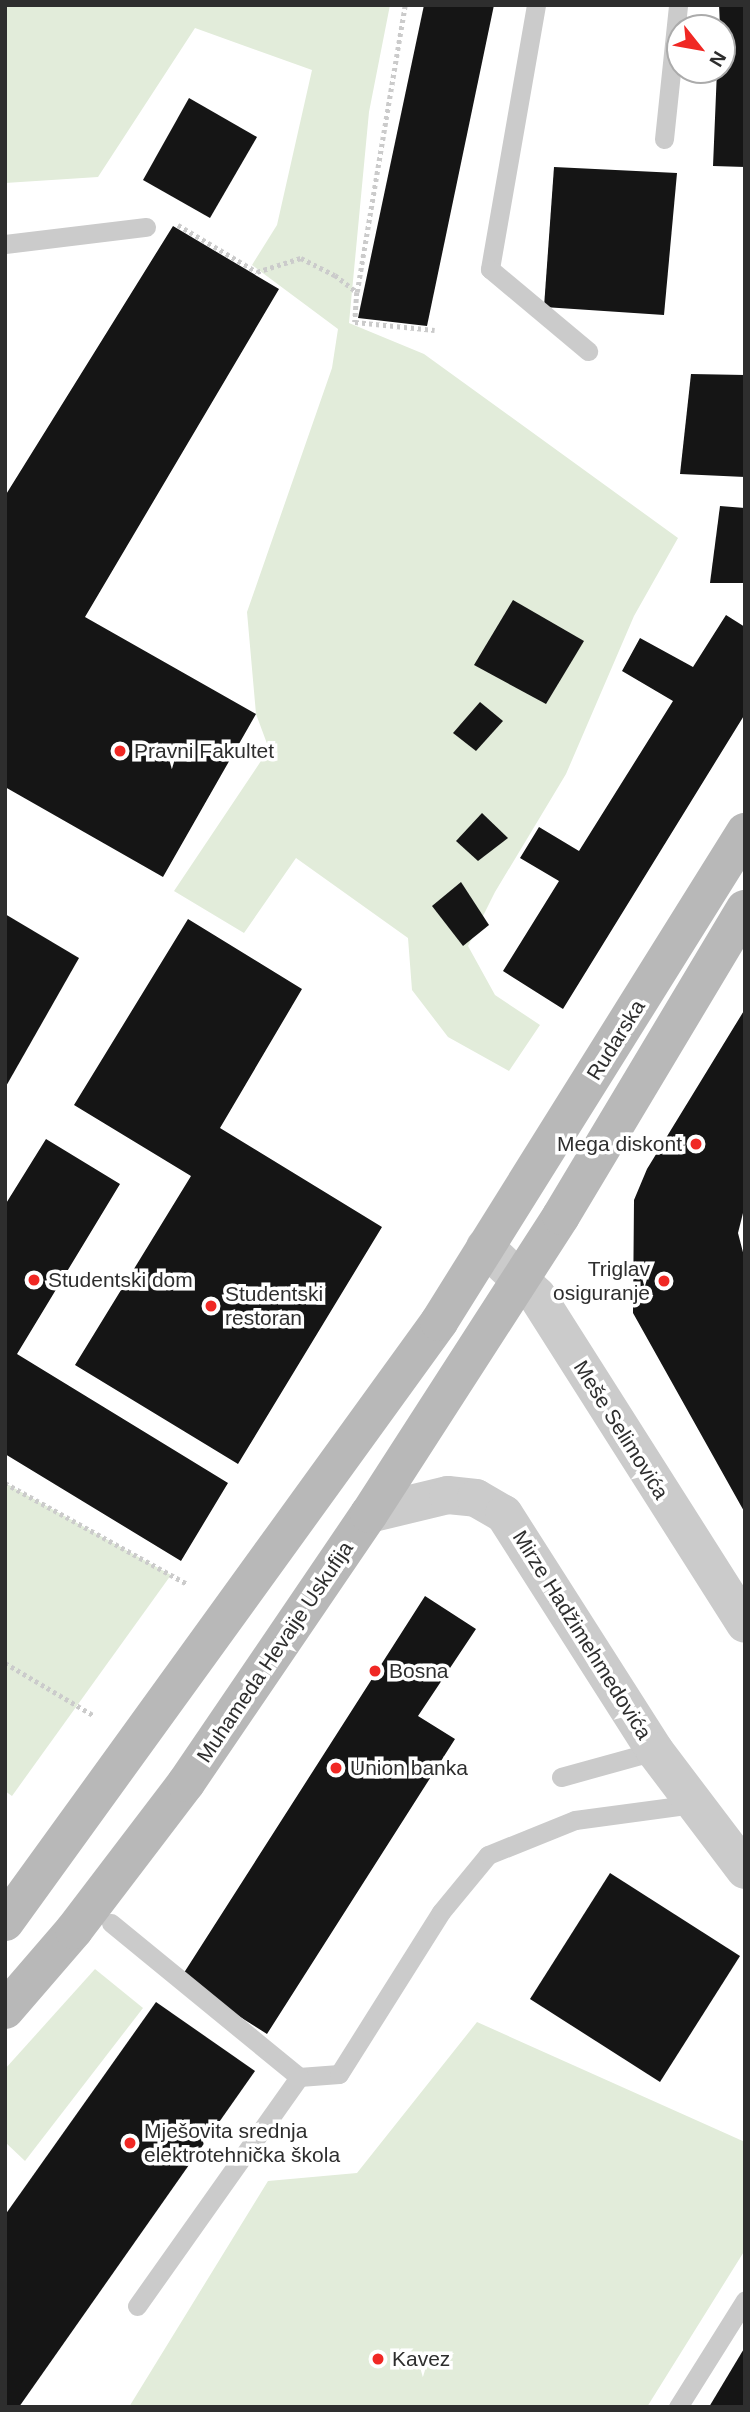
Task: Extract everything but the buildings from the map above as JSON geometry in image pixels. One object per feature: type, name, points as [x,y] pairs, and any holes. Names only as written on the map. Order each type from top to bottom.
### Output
[{"type":"main road","name":"Rudarska","points":[[485,1247],[745,832]]},
{"type":"main road","name":"Rudarska","points":[[520,1276],[745,909]]},
{"type":"main road","points":[[5,1922],[439,1322],[485,1247]]},
{"type":"main road","name":"Muhameda Hevaije Uskufija","points":[[5,2010],[74,1930],[186,1783],[369,1514],[520,1276]]},
{"type":"street","name":"Meše Selimovića","points":[[485,1247],[520,1276],[745,1624]]},
{"type":"street","name":"Mirze Hadžimehmedovića","points":[[369,1514],[448,1495],[476,1498],[504,1514],[654,1751],[745,1870]]},
{"type":"lane","points":[[536,5],[490,269],[588,351]]},
{"type":"lane","points":[[664,139],[678,5]]},
{"type":"lane","points":[[5,244],[146,227]]},
{"type":"lane","points":[[561,1777],[654,1751]]},
{"type":"lane","points":[[111,1923],[299,2077],[339,2074],[441,1912],[488,1855],[575,1820],[693,1804]]},
{"type":"lane","points":[[137,2306],[299,2077]]},
{"type":"lane","points":[[678,2407],[745,2300]]},
{"type":"path","points":[[405,5],[357,292],[355,322],[435,330]]},
{"type":"path","points":[[146,227],[168,220],[205,237],[257,272],[301,258],[335,275],[357,292]]},
{"type":"path","points":[[5,1483],[187,1584]]},
{"type":"path","points":[[5,1663],[93,1715]]},
{"type":"green space","points":[[5,5],[390,5],[369,112],[349,323],[424,354],[678,538],[634,616],[566,774],[495,892],[468,946],[495,995],[540,1025],[509,1071],[448,1037],[412,990],[408,938],[296,858],[244,933],[174,891],[269,749],[256,714],[247,612],[332,368],[338,329],[252,265],[277,225],[312,70],[195,28],[98,177],[5,183]]},
{"type":"green space","points":[[5,1483],[171,1575],[12,1796],[5,1791]]},
{"type":"green space","points":[[95,1969],[143,2008],[25,2161],[5,2142],[5,2069]]},
{"type":"green space","points":[[477,2022],[745,2142],[745,2250],[647,2407],[129,2407],[268,2181],[357,2173]]},
{"type":"place","name":"Pravni Fakultet","points":[[120,751]]},
{"type":"place","name":"Mega diskont","points":[[696,1144]]},
{"type":"place","name":"Studentski dom","points":[[34,1280]]},
{"type":"place","name":"Triglav osiguranje","points":[[664,1281]]},
{"type":"place","name":"Studentski restoran","points":[[211,1306]]},
{"type":"place","name":"Bosna","points":[[375,1671]]},
{"type":"place","name":"Union banka","points":[[336,1768]]},
{"type":"place","name":"Mješovita srednja elektrotehnička škola","points":[[130,2143]]},
{"type":"place","name":"Kavez","points":[[378,2359]]}]
